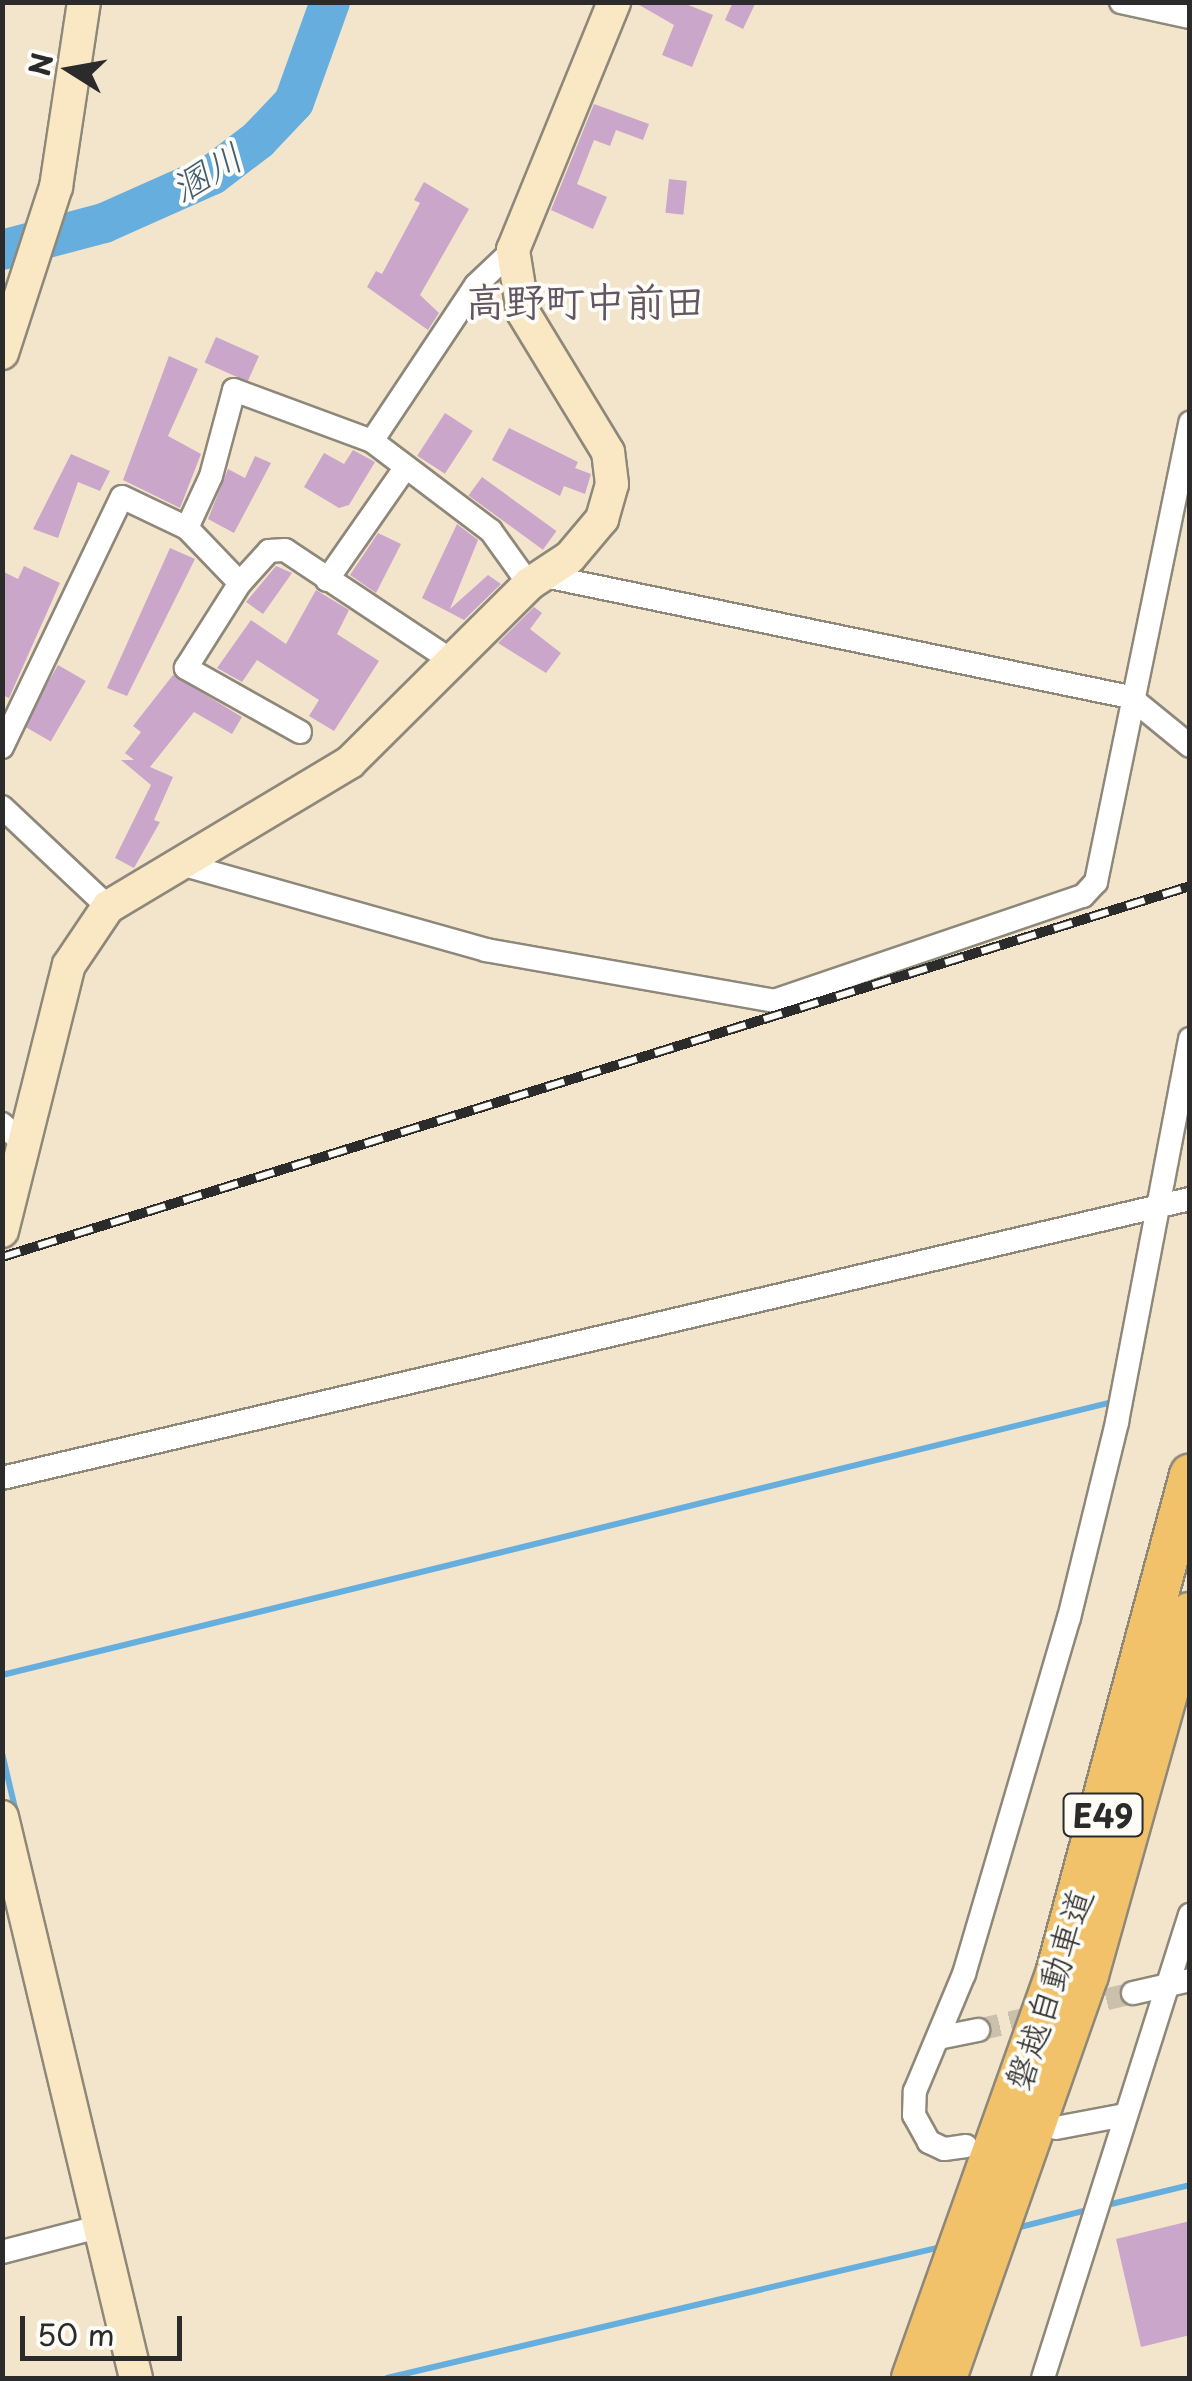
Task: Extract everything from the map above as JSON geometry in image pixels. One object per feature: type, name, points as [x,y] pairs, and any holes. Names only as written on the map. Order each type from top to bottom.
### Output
[{"type":"highway","name":"磐越自動車道","points":[[932,2367],[1011,2204],[1013,2142],[1100,1826],[1190,1475]]},
{"type":"highway","name":"磐越自動車道","points":[[932,2367],[1013,2142],[1126,1849],[1190,1613]]},
{"type":"street","points":[[2,352],[34,270],[56,187],[84,2]]},
{"type":"street","points":[[372,441],[476,284],[512,250],[614,2]]},
{"type":"street","points":[[1121,2],[1190,17]]},
{"type":"street","points":[[2,1230],[13,1133],[69,965],[108,907],[350,762],[450,659],[602,518],[610,465],[600,431],[523,312],[512,250]]},
{"type":"street","points":[[187,528],[212,476],[234,390],[372,441],[491,531],[537,580],[1130,698],[1151,708],[1190,746]]},
{"type":"street","points":[[177,863],[486,950],[774,1001],[1082,896],[1096,882],[1130,698],[1190,423]]},
{"type":"street","points":[[327,580],[405,468]]},
{"type":"street","points":[[2,747],[122,496],[187,528],[240,583]]},
{"type":"street","points":[[300,732],[186,668],[240,583],[269,551],[285,550],[450,659]]},
{"type":"street","points":[[2,806],[108,907]]},
{"type":"street","points":[[1125,2115],[1013,2142],[944,2149],[930,2142],[914,2115],[915,2091],[938,2038],[1008,1835],[1122,1398],[1190,1039]]},
{"type":"street","points":[[2,1478],[1190,1199]]},
{"type":"street","points":[[2,1817],[136,2378]]},
{"type":"street","points":[[1043,2378],[1125,2115],[1179,1983],[1190,1915]]},
{"type":"street","points":[[1133,1993],[1179,1983]]},
{"type":"street","points":[[938,2038],[978,2030]]},
{"type":"street","points":[[2,2252],[102,2226]]},
{"type":"building","points":[[634,2],[681,2],[713,15],[692,67],[662,55],[674,25]]},
{"type":"building","points":[[733,2],[756,2],[743,29],[725,20]]},
{"type":"building","points":[[594,104],[649,124],[643,140],[616,130],[610,146],[594,140],[577,184],[607,197],[593,229],[551,210]]},
{"type":"building","points":[[669,179],[687,181],[683,215],[665,213]]},
{"type":"building","points":[[424,182],[469,209],[420,295],[439,313],[428,330],[367,287],[376,271],[382,274],[420,203],[414,200]]},
{"type":"building","points":[[216,337],[259,356],[248,382],[205,363]]},
{"type":"building","points":[[169,356],[198,369],[168,436],[201,454],[180,508],[123,480]]},
{"type":"building","points":[[445,413],[473,431],[445,474],[417,456]]},
{"type":"building","points":[[509,428],[578,462],[575,468],[591,474],[585,494],[564,486],[560,496],[492,460]]},
{"type":"building","points":[[353,450],[375,462],[349,505],[339,508],[304,487],[324,453],[344,464]]},
{"type":"building","points":[[71,454],[110,471],[100,491],[78,482],[58,538],[33,529]]},
{"type":"building","points":[[255,456],[271,463],[234,533],[208,519],[228,469],[245,478]]},
{"type":"building","points":[[482,477],[556,531],[543,550],[468,496]]},
{"type":"building","points":[[457,524],[478,540],[450,609],[488,575],[501,584],[464,620],[422,598]]},
{"type":"building","points":[[378,533],[401,544],[376,593],[350,575]]},
{"type":"building","points":[[170,548],[195,559],[127,696],[107,688]]},
{"type":"building","points":[[24,566],[60,583],[9,698],[2,695],[2,571],[18,579]]},
{"type":"building","points":[[276,566],[292,573],[263,614],[246,602]]},
{"type":"building","points":[[316,590],[349,610],[337,634],[379,661],[334,731],[309,716],[319,700],[257,660],[242,682],[217,668],[251,620],[286,644]]},
{"type":"building","points":[[534,607],[542,613],[530,629],[561,653],[546,673],[498,643]]},
{"type":"building","points":[[58,665],[86,681],[51,742],[23,726]]},
{"type":"building","points":[[173,675],[242,717],[232,734],[194,712],[150,767],[173,777],[154,820],[160,822],[134,868],[115,858],[151,785],[121,760],[134,760],[125,753],[141,732],[133,726]]},
{"type":"building","points":[[1190,2221],[1190,2335],[1141,2347],[1116,2239]]},
{"type":"waterway","name":"溷川","points":[[2,250],[104,223],[212,175],[258,140],[294,102],[330,2]]},
{"type":"waterway","points":[[2,1675],[1113,1402]]},
{"type":"waterway","points":[[2,1753],[16,1812]]},
{"type":"waterway","points":[[1103,2206],[1190,2185]]},
{"type":"waterway","points":[[1016,2228],[1091,2209]]},
{"type":"waterway","points":[[387,2378],[945,2246]]},
{"type":"tunnel","points":[[978,2030],[1133,1993]]},
{"type":"railway","points":[[2,1257],[1190,886]]},
{"type":"district","name":"高野町中前田","points":[[585,300]]}]
